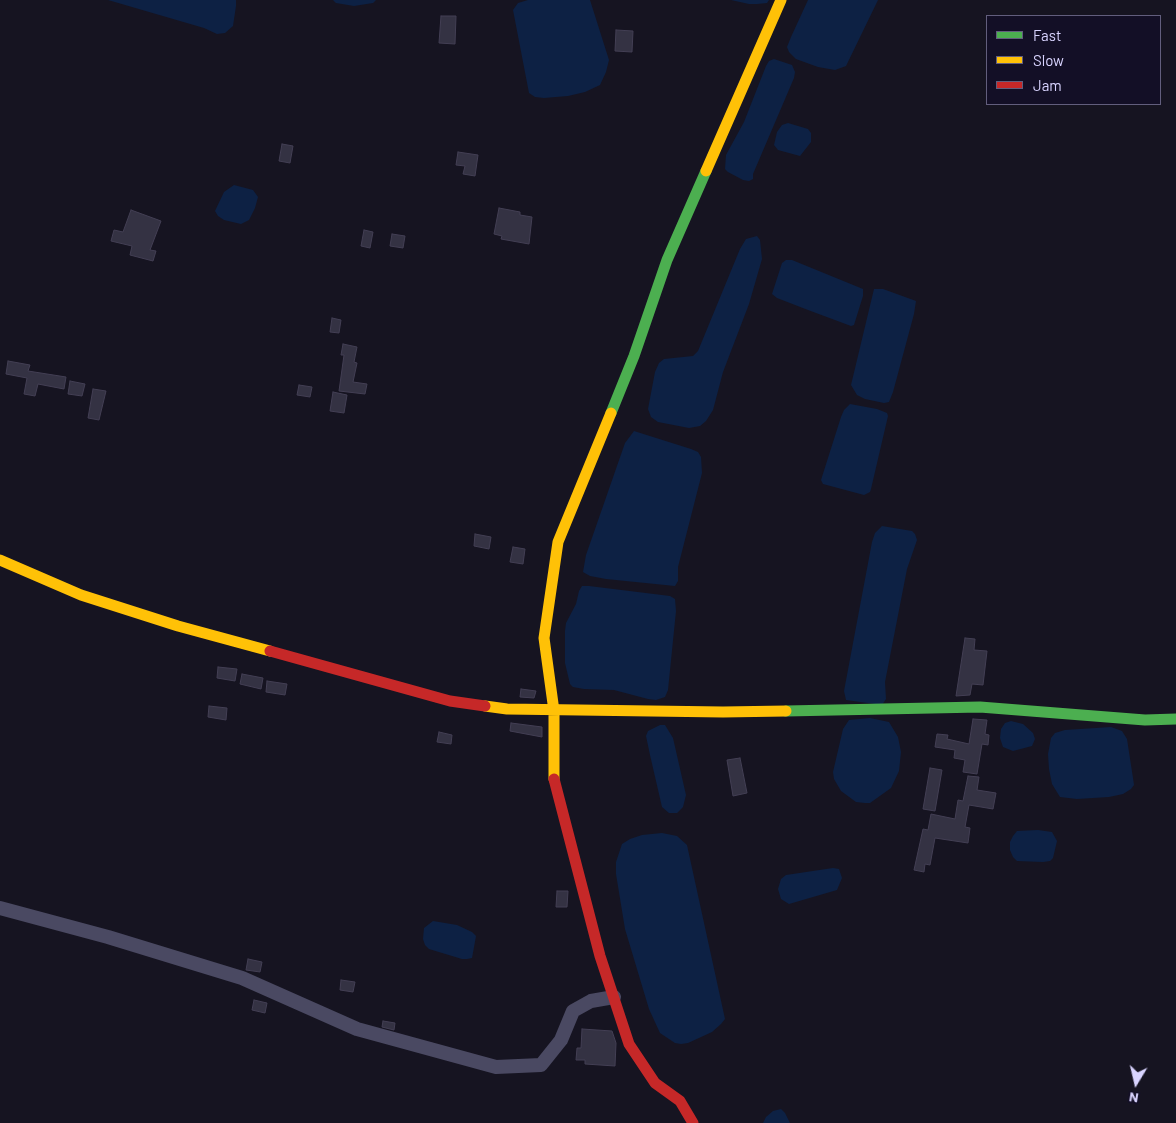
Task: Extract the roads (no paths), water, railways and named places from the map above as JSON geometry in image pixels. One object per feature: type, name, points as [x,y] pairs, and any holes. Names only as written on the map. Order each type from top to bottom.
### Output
[{"type":"street","points":[[693,1123],[680,1101],[655,1083],[629,1044],[600,956],[554,779],[554,711],[544,638],[558,542],[634,356],[666,260],[781,0]]},
{"type":"street","points":[[0,560],[81,595],[170,624],[450,701],[507,709],[752,712],[980,707],[1146,720],[1176,720]]},
{"type":"street","points":[[0,908],[108,937],[242,978],[357,1029],[496,1067],[541,1065],[561,1040],[573,1011],[591,1001],[614,997]]},
{"type":"water","points":[[108,0],[236,0],[236,6],[233,26],[225,33],[217,34],[204,28]]},
{"type":"water","points":[[333,0],[376,0],[373,3],[354,6],[336,3]]},
{"type":"water","points":[[528,0],[590,0],[609,60],[600,85],[585,92],[568,96],[544,98],[535,97],[529,93],[513,10],[518,3]]},
{"type":"water","points":[[731,0],[769,0],[767,3],[749,4]]},
{"type":"water","points":[[808,0],[878,0],[846,66],[835,70],[818,67],[796,59],[789,52],[787,47]]},
{"type":"water","points":[[774,59],[792,65],[795,72],[794,78],[753,174],[753,179],[749,181],[743,180],[725,169],[726,155],[744,122],[766,66],[769,61]]},
{"type":"water","points":[[788,123],[808,129],[811,133],[811,142],[800,156],[778,150],[774,145],[777,132],[782,125]]},
{"type":"water","points":[[234,185],[253,190],[258,197],[249,220],[241,224],[224,220],[215,211],[224,192]]},
{"type":"water","points":[[757,236],[760,240],[762,259],[749,304],[723,372],[713,410],[706,421],[700,426],[689,428],[658,422],[651,417],[648,409],[655,372],[659,363],[664,359],[693,356],[698,351],[740,249],[746,239]]},
{"type":"water","points":[[786,260],[792,260],[863,289],[863,296],[854,325],[851,326],[808,310],[777,298],[772,294],[782,263]]},
{"type":"water","points":[[874,289],[883,289],[916,301],[893,392],[889,402],[884,403],[865,399],[857,395],[851,385]]},
{"type":"water","points":[[850,404],[877,409],[887,413],[888,416],[871,489],[870,492],[864,495],[823,484],[821,480],[841,417],[844,410]]},
{"type":"water","points":[[634,431],[691,449],[698,452],[701,457],[702,473],[678,567],[678,581],[675,586],[606,579],[590,576],[583,572],[586,555],[625,443]]},
{"type":"water","points":[[882,526],[912,531],[917,540],[907,569],[885,682],[886,699],[882,705],[846,700],[844,691],[872,542],[875,533]]},
{"type":"water","points":[[582,586],[670,596],[675,599],[676,611],[668,690],[665,697],[656,700],[648,699],[614,690],[584,689],[573,687],[570,684],[565,663],[565,631],[566,623],[576,604]]},
{"type":"water","points":[[870,718],[889,722],[898,737],[901,752],[899,771],[891,788],[870,803],[856,802],[841,791],[834,779],[833,772],[843,729],[849,720]]},
{"type":"water","points":[[1011,721],[1023,724],[1033,733],[1035,739],[1032,746],[1013,751],[1003,747],[1000,738],[1001,729],[1005,723]]},
{"type":"water","points":[[660,725],[665,725],[673,738],[686,795],[683,807],[677,813],[669,813],[662,807],[646,736],[648,731]]},
{"type":"water","points":[[1111,727],[1122,731],[1127,739],[1134,785],[1123,794],[1109,797],[1077,799],[1060,797],[1052,784],[1049,769],[1048,754],[1051,738],[1055,733],[1065,730]]},
{"type":"water","points":[[1038,830],[1052,832],[1057,841],[1053,858],[1050,861],[1043,862],[1017,861],[1010,850],[1010,842],[1013,836],[1017,831]]},
{"type":"water","points":[[662,833],[677,836],[687,845],[725,1019],[712,1032],[688,1043],[681,1044],[675,1043],[660,1033],[649,1009],[625,929],[616,874],[616,862],[622,844],[642,835]]},
{"type":"water","points":[[833,868],[839,869],[842,878],[837,890],[789,904],[781,899],[778,889],[781,879],[786,875]]},
{"type":"water","points":[[433,921],[457,925],[472,932],[476,936],[472,958],[462,959],[429,949],[423,939],[424,928]]},
{"type":"water","points":[[781,1109],[790,1123],[763,1123],[766,1117],[773,1111]]}]
